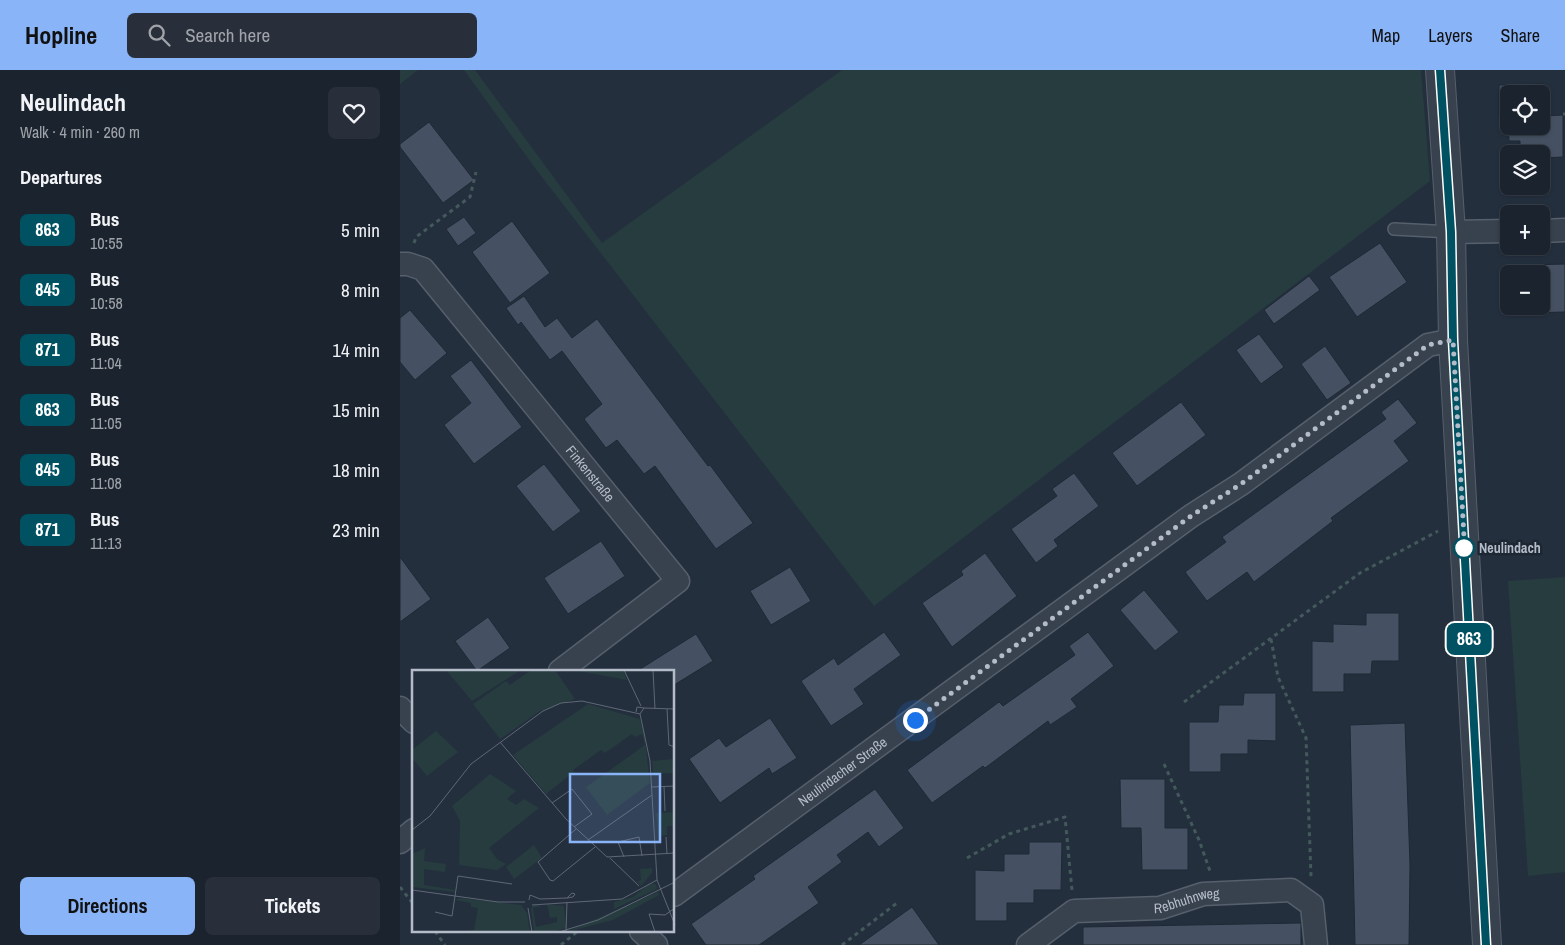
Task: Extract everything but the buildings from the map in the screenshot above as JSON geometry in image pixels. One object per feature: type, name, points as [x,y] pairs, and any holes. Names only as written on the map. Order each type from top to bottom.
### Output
[{"type":"street","points":[[1440,70],[1451,232],[1453,340],[1486,945]]},
{"type":"street","points":[[1550,230],[1565,230]]},
{"type":"street","points":[[1451,232],[1500,231]]},
{"type":"street","name":"Finkenstraße","points":[[404,264],[423,269],[678,581],[561,670]]},
{"type":"street","name":"Neulindacher Straße","points":[[675,894],[1191,516],[1241,484],[1428,345],[1453,340]]},
{"type":"street","points":[[400,708],[412,720]]},
{"type":"street","points":[[400,842],[412,832]]},
{"type":"street","name":"Rebhuhnweg","points":[[1074,911],[1160,908],[1203,894],[1291,890],[1312,905]]},
{"type":"street","points":[[1312,905],[1316,945]]},
{"type":"street","points":[[1028,945],[1074,911]]},
{"type":"street","points":[[642,932],[656,945]]},
{"type":"lane","points":[[1394,229],[1451,232]]},
{"type":"path","points":[[404,264],[416,237],[473,194],[476,172]]},
{"type":"path","points":[[1184,702],[1360,573],[1463,520]]},
{"type":"path","points":[[1271,639],[1278,677],[1306,738],[1312,905]]},
{"type":"path","points":[[1164,764],[1199,840],[1217,894]]},
{"type":"path","points":[[967,858],[1009,834],[1065,817],[1074,911]]},
{"type":"path","points":[[400,887],[412,902]]},
{"type":"path","points":[[842,945],[897,903]]},
{"type":"path","points":[[435,932],[445,945]]},
{"type":"path","points":[[561,945],[577,932]]},
{"type":"green space","points":[[400,70],[418,70],[400,84]]},
{"type":"green space","points":[[464,70],[475,70],[602,243],[842,70],[1421,70],[1430,181],[874,606],[538,172]]},
{"type":"green space","points":[[1565,577],[1565,872],[1528,876],[1508,581]]},
{"type":"bus line","name":"863","points":[[1440,70],[1451,232],[1453,340],[1486,945]]},
{"type":"place","name":"Neulindach","points":[[1464,548]]},
{"type":"route","points":[[915,720],[1191,516],[1241,484],[1428,345],[1453,340],[1465,555],[1464,548]]}]
